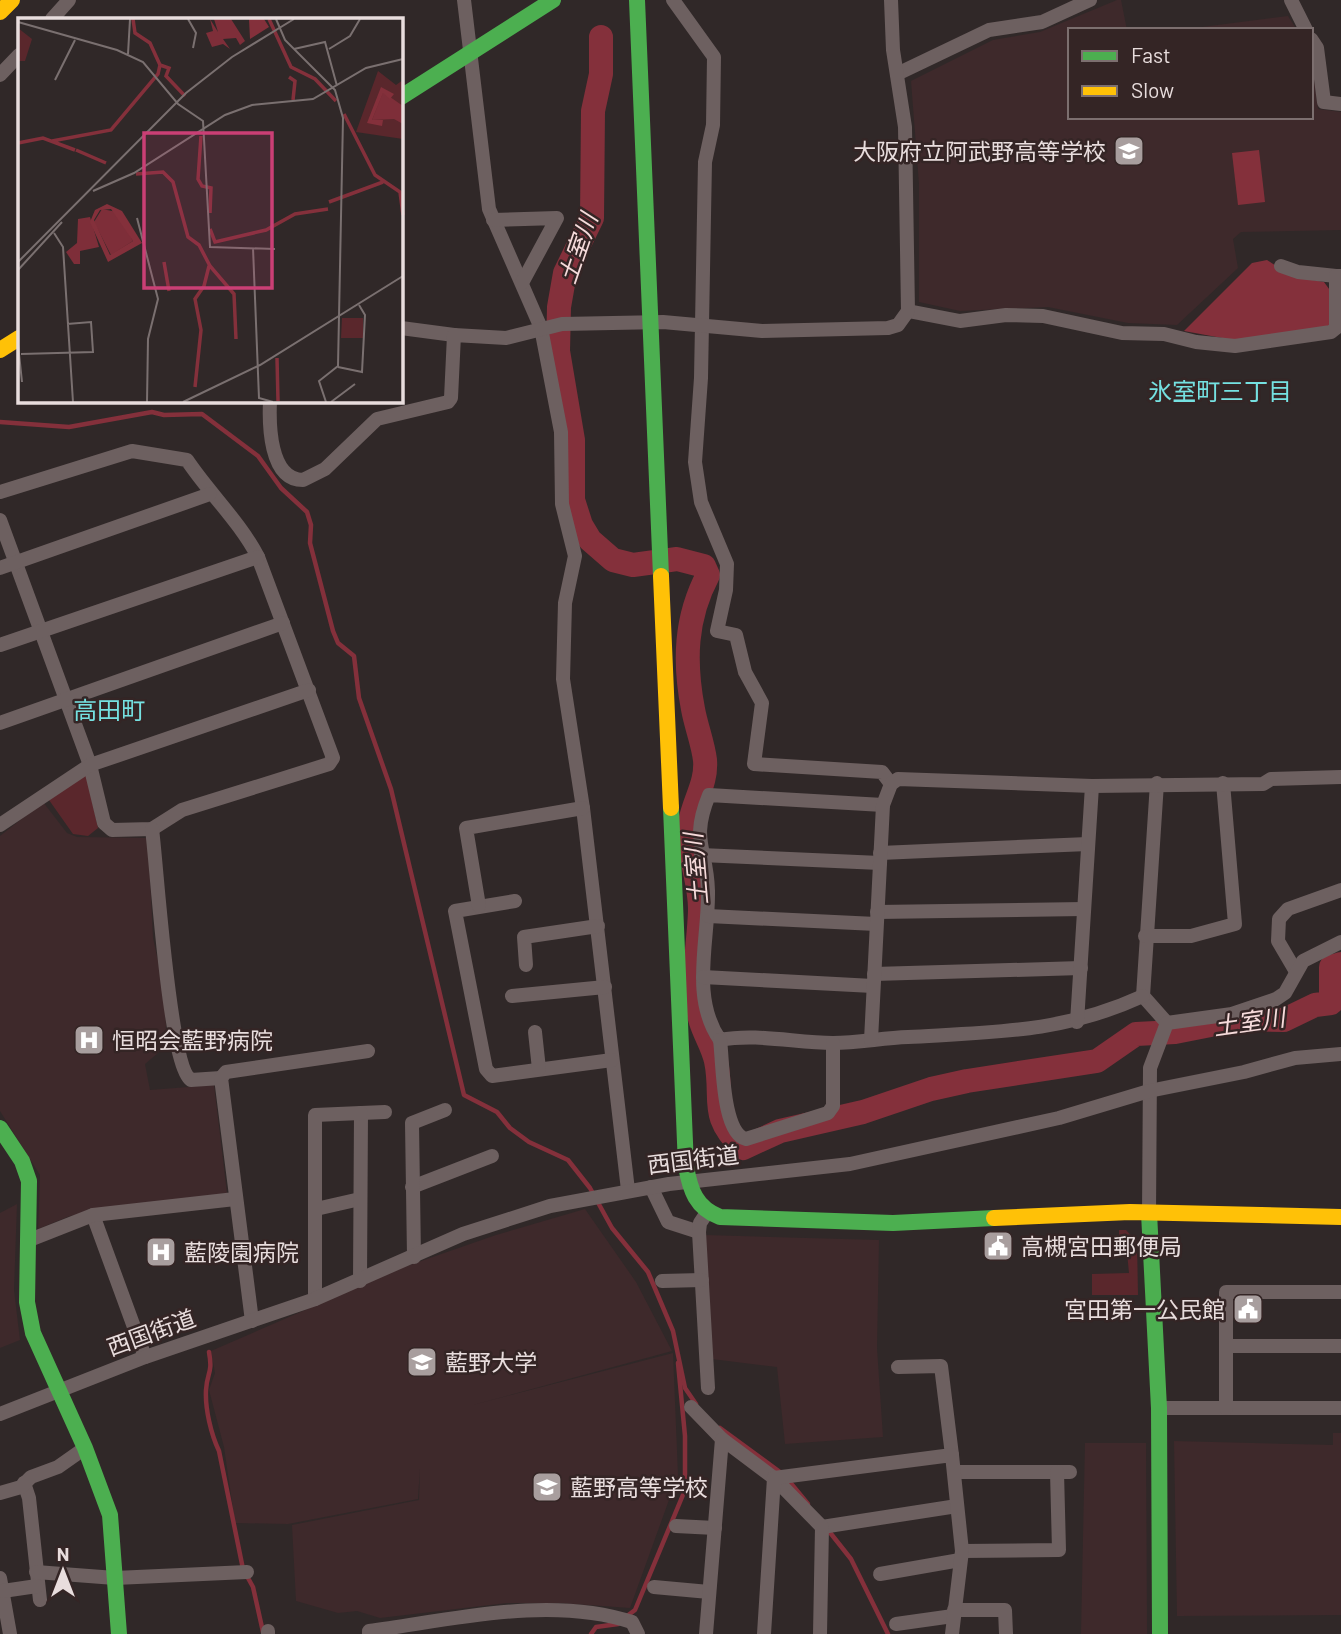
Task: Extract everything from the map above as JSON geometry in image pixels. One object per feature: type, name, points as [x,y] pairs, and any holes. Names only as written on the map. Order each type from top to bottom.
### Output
[{"type":"main road","points":[[0,12],[12,0]]},
{"type":"main road","points":[[402,96],[552,0]]},
{"type":"main road","points":[[637,0],[688,1181],[694,1198],[708,1211],[730,1218],[893,1223],[1149,1213],[1341,1217]]},
{"type":"main road","points":[[0,351],[18,339]]},
{"type":"main road","points":[[0,1128],[22,1161],[29,1181],[29,1316],[85,1448],[110,1515],[119,1634]]},
{"type":"main road","points":[[1149,1213],[1159,1408],[1160,1634]]},
{"type":"street","points":[[53,18],[69,0]]},
{"type":"street","points":[[464,0],[472,52],[484,188],[493,220],[541,328],[561,432],[562,504],[575,556],[565,603],[563,678],[598,926],[628,1191]]},
{"type":"street","points":[[673,0],[714,57],[713,125],[705,162],[696,480],[708,526],[727,564],[726,590],[717,631],[736,635],[745,672],[762,703],[754,764],[883,772],[891,784]]},
{"type":"street","points":[[402,328],[506,338],[562,324],[650,323],[762,331],[888,328],[898,325],[908,311],[905,127],[897,74],[891,0]]},
{"type":"street","points":[[897,74],[989,30],[1042,22],[1090,0]]},
{"type":"street","points":[[1291,0],[1305,28]]},
{"type":"street","points":[[1313,42],[1317,48],[1324,102],[1341,104]]},
{"type":"street","points":[[0,75],[18,56]]},
{"type":"street","points":[[493,220],[557,218],[522,283]]},
{"type":"street","points":[[908,311],[950,320],[1006,315],[1043,316],[1122,333],[1164,334],[1196,342],[1235,346],[1331,332],[1339,328],[1338,276],[1298,272],[1281,266]]},
{"type":"street","points":[[270,402],[270,439],[273,451],[289,475],[303,480],[325,469],[377,419],[448,402],[451,398],[454,335]]},
{"type":"street","points":[[0,492],[132,451],[187,460],[210,494],[249,540],[258,557],[333,758],[329,764],[182,810],[152,829],[112,830],[104,823],[90,765],[0,520]]},
{"type":"street","points":[[0,568],[210,494]]},
{"type":"street","points":[[0,645],[258,557]]},
{"type":"street","points":[[0,723],[284,623]]},
{"type":"street","points":[[0,825],[90,765],[132,748],[309,690]]},
{"type":"street","points":[[871,1041],[883,805],[891,784],[898,779],[1092,786],[1341,777]]},
{"type":"street","points":[[1157,783],[1143,996],[1167,1023]]},
{"type":"street","points":[[1145,936],[1191,936],[1236,924],[1223,783]]},
{"type":"street","points":[[1077,1022],[1092,786]]},
{"type":"street","points":[[833,1043],[833,1106],[828,1113],[746,1139],[737,1134],[727,1111],[720,1040],[711,1027],[703,977],[708,916],[707,877],[701,855],[699,820],[709,795],[883,805]]},
{"type":"street","points":[[480,906],[466,828],[583,808]]},
{"type":"street","points":[[152,829],[166,964],[186,1077],[191,1080],[221,1077],[226,1072],[368,1051]]},
{"type":"street","points":[[701,855],[880,858],[1088,844]]},
{"type":"street","points":[[1295,970],[1278,942],[1279,919],[1288,909],[1341,890]]},
{"type":"street","points":[[515,901],[455,911],[486,1069],[492,1076],[612,1060]]},
{"type":"street","points":[[708,916],[877,918],[1084,909]]},
{"type":"street","points":[[526,965],[524,937],[598,926]]},
{"type":"street","points":[[1167,1023],[1232,1014],[1276,999],[1287,990],[1295,970],[1310,956],[1341,942]]},
{"type":"street","points":[[703,977],[873,980],[1081,968]]},
{"type":"street","points":[[512,996],[605,987]]},
{"type":"street","points":[[720,1040],[737,1037],[833,1043],[1013,1031],[1077,1022],[1143,996]]},
{"type":"street","points":[[1149,1213],[1150,1068],[1167,1023]]},
{"type":"street","points":[[535,1032],[538,1069]]},
{"type":"street","name":"西国街道","points":[[0,1414],[145,1357],[315,1299],[521,1213],[688,1181],[792,1172],[866,1161],[1059,1118],[1149,1091],[1244,1072],[1295,1058],[1341,1054]]},
{"type":"street","points":[[221,1077],[252,1321]]},
{"type":"street","points":[[414,1257],[412,1123],[445,1110]]},
{"type":"street","points":[[315,1299],[315,1115],[386,1112]]},
{"type":"street","points":[[359,1281],[361,1113]]},
{"type":"street","points":[[412,1187],[492,1156]]},
{"type":"street","points":[[652,1187],[657,1204],[668,1222],[699,1231]]},
{"type":"street","points":[[27,1241],[93,1215],[235,1199]]},
{"type":"street","points":[[316,1209],[360,1199]]},
{"type":"street","points":[[708,1211],[700,1223],[699,1231],[702,1280],[700,1363],[708,1388]]},
{"type":"street","points":[[93,1215],[145,1357]]},
{"type":"street","points":[[662,1281],[702,1280]]},
{"type":"street","points":[[1226,1408],[1226,1292],[1341,1292]]},
{"type":"street","points":[[1226,1346],[1341,1346]]},
{"type":"street","points":[[898,1367],[941,1366],[955,1472],[961,1556],[952,1634]]},
{"type":"street","points":[[691,1407],[722,1439],[774,1478],[822,1527],[820,1634]]},
{"type":"street","points":[[1159,1408],[1341,1408]]},
{"type":"street","points":[[706,1634],[722,1439]]},
{"type":"street","points":[[0,1493],[21,1487],[58,1467],[85,1448]]},
{"type":"street","points":[[774,1478],[952,1455]]},
{"type":"street","points":[[880,1574],[961,1556],[1059,1550],[1064,1472],[955,1472]]},
{"type":"street","points":[[764,1634],[774,1478]]},
{"type":"street","points":[[24,1483],[29,1498],[38,1586]]},
{"type":"street","points":[[822,1527],[957,1506]]},
{"type":"street","points":[[676,1526],[715,1528]]},
{"type":"street","points":[[10,1634],[1,1585],[38,1586],[77,1573],[115,1578],[245,1572]]},
{"type":"street","points":[[654,1587],[709,1592]]},
{"type":"street","points":[[896,1624],[953,1613],[1005,1610],[1006,1634]]},
{"type":"street","points":[[369,1634],[369,1630],[500,1613],[559,1611],[630,1624]]},
{"type":"shaded area","name":"大阪府立阿武野高等学校","points":[[1121,0],[1127,28],[1068,28],[1068,119],[1313,119],[1313,70],[1318,109],[1341,112],[1341,230],[1241,232],[1233,239],[1238,268],[1177,325],[1128,323],[1048,307],[960,311],[919,302],[919,184],[911,81],[993,40],[1040,32]]},
{"type":"shaded area","points":[[1288,16],[1296,28],[1195,28]]},
{"type":"shaded area","points":[[1259,150],[1265,202],[1238,205],[1232,153]]},
{"type":"shaded area","points":[[1267,260],[1292,276],[1324,282],[1332,293],[1333,326],[1233,340],[1184,331],[1252,263]]},
{"type":"shaded area","points":[[86,774],[98,828],[88,836],[73,834],[49,800]]},
{"type":"shaded area","points":[[43,802],[67,833],[77,837],[148,838],[153,938],[162,979],[166,1025],[165,1047],[145,1064],[150,1090],[214,1085],[227,1193],[70,1216],[38,1229],[40,1175],[0,1111],[0,836]]},
{"type":"shaded area","points":[[17,1204],[14,1290],[20,1340],[0,1348],[0,1213]]},
{"type":"shaded area","points":[[585,1209],[636,1282],[672,1351],[469,1406],[673,1353],[678,1475],[630,1608],[560,1603],[507,1603],[380,1618],[357,1611],[338,1613],[296,1601],[292,1525],[419,1500],[420,1468],[418,1499],[288,1524],[235,1523],[224,1447],[209,1390],[215,1373],[211,1351],[404,1267],[496,1235]]},
{"type":"shaded area","points":[[1119,1230],[1126,1230],[1137,1242],[1138,1295],[1092,1295],[1092,1274],[1129,1273],[1126,1242],[1119,1242]]},
{"type":"shaded area","points":[[705,1235],[879,1240],[877,1348],[883,1437],[785,1444],[777,1367],[712,1359]]},
{"type":"shaded area","points":[[1333,1433],[1341,1433],[1341,1615],[1177,1616],[1174,1441],[1333,1445]]},
{"type":"shaded area","points":[[1085,1443],[1146,1443],[1147,1634],[1081,1634]]},
{"type":"waterway","name":"土室川","points":[[601,37],[601,74],[593,111],[592,218],[565,273],[559,307],[558,351],[573,440],[573,500],[581,525],[590,540],[613,560],[633,565],[677,559],[704,566],[708,575],[695,607],[688,641],[688,674],[705,760],[704,776],[689,833],[700,900],[696,966],[697,1008],[716,1061],[721,1116],[732,1136],[743,1148],[780,1131],[863,1112],[931,1089],[1097,1061],[1136,1034],[1175,1032],[1241,1019],[1284,1020],[1315,1005],[1331,1003],[1331,967],[1341,964]]},
{"type":"waterway","points":[[0,422],[69,427],[152,412],[164,415],[202,414],[258,456],[281,488],[307,512],[311,525],[310,543],[333,631],[338,643],[354,656],[359,698],[391,789],[464,1095],[497,1112],[510,1128],[529,1142],[568,1160],[590,1188],[612,1228],[648,1272],[673,1331],[685,1388],[696,1404]]},
{"type":"waterway","points":[[209,1352],[210,1369],[206,1397],[211,1429],[219,1451],[243,1569],[253,1587],[263,1632]]},
{"type":"waterway","points":[[627,1616],[635,1610],[685,1490],[685,1436],[678,1363]]},
{"type":"waterway","points":[[720,1428],[780,1472]]},
{"type":"waterway","points":[[789,1481],[808,1504]]},
{"type":"waterway","points":[[828,1530],[851,1559],[888,1634]]},
{"type":"waterway","points":[[591,1634],[596,1627],[618,1624]]},
{"type":"traffic: fast","points":[[402,96],[553,0]]},
{"type":"traffic: fast","points":[[637,0],[661,576]]},
{"type":"traffic: fast","points":[[671,808],[686,1166],[692,1190],[700,1203],[720,1217],[893,1223],[994,1218]]},
{"type":"traffic: fast","points":[[0,1128],[22,1161],[29,1181],[27,1302],[33,1333],[85,1448],[110,1515],[119,1634]]},
{"type":"traffic: fast","points":[[1149,1213],[1159,1408],[1160,1634]]},
{"type":"traffic: slow","points":[[0,12],[12,0]]},
{"type":"traffic: slow","points":[[0,350],[18,339]]},
{"type":"traffic: slow","points":[[661,576],[671,808]]},
{"type":"traffic: slow","points":[[994,1218],[1130,1212],[1341,1217]]},
{"type":"place","name":"大阪府立阿武野高等学校","points":[[1129,151]]},
{"type":"place","name":"恒昭会藍野病院","points":[[89,1040]]},
{"type":"place","name":"高槻宮田郵便局","points":[[998,1246]]},
{"type":"place","name":"藍陵園病院","points":[[161,1252]]},
{"type":"place","name":"宮田第一公民館","points":[[1248,1309]]},
{"type":"place","name":"藍野大学","points":[[422,1362]]},
{"type":"place","name":"藍野高等学校","points":[[547,1487]]},
{"type":"district","name":"氷室町三丁目","points":[[1220,390]]},
{"type":"district","name":"高田町","points":[[109,709]]}]
